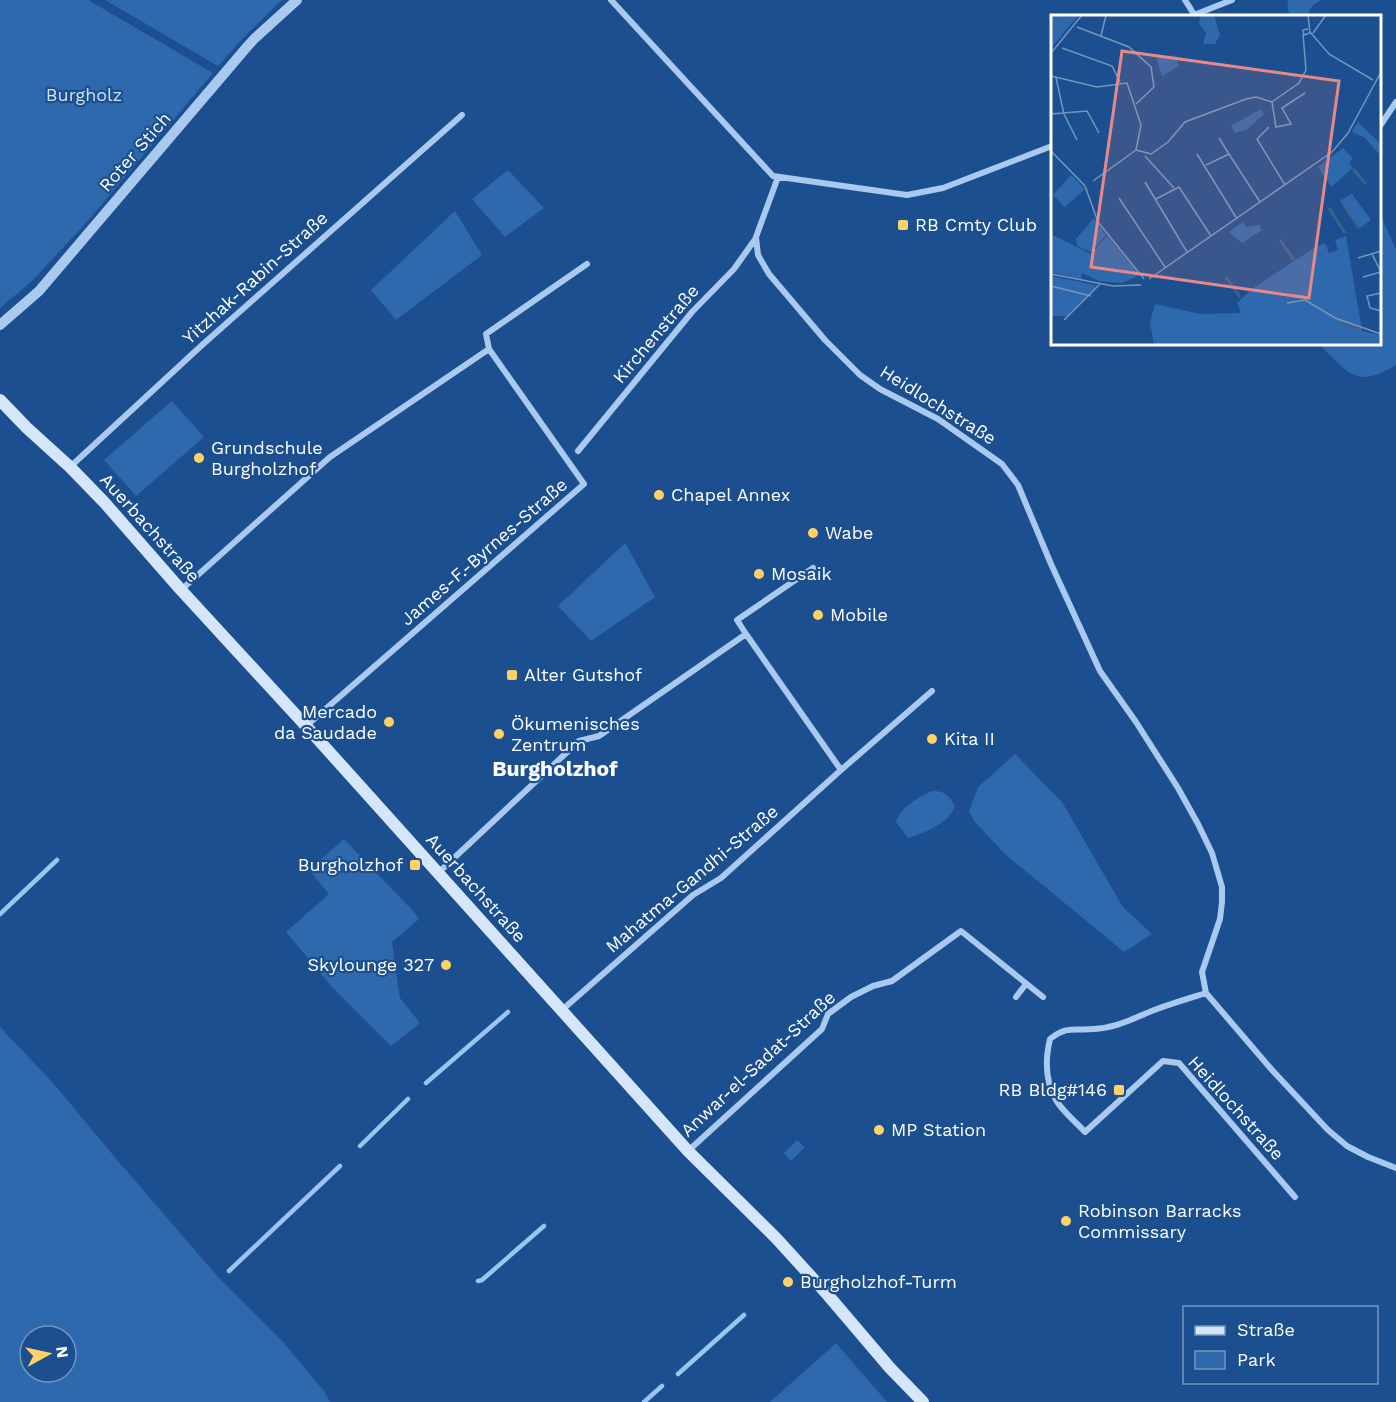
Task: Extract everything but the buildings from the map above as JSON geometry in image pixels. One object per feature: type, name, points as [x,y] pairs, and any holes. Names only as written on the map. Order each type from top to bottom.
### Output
[{"type":"main road","name":"Auerbachstraße","points":[[0,400],[27,428],[70,466],[104,502],[688,1151],[783,1246],[890,1368],[923,1402]]},
{"type":"street","name":"Roter Stich","points":[[0,325],[39,291],[246,48],[297,0]]},
{"type":"street","points":[[611,0],[773,176],[908,195],[943,188],[1051,147]]},
{"type":"street","points":[[1185,0],[1193,15]]},
{"type":"street","points":[[1196,15],[1232,0]]},
{"type":"street","points":[[1381,124],[1396,102]]},
{"type":"street","name":"Yitzhak-Rabin-Straße","points":[[70,466],[201,346],[462,115]]},
{"type":"street","points":[[756,237],[778,177]]},
{"type":"street","name":"Kirchenstraße","points":[[578,451],[692,312],[734,269],[756,237]]},
{"type":"street","name":"Heidlochstraße","points":[[756,237],[758,255],[769,274],[839,355],[880,389],[938,419],[985,451],[1002,464],[1018,485],[1100,671],[1178,788],[1217,866],[1222,887],[1222,902],[1220,920],[1202,972],[1206,993],[1155,1010],[1123,1024],[1095,1029],[1060,1031],[1050,1039],[1047,1064],[1049,1084],[1056,1100],[1084,1132],[1163,1061],[1179,1064],[1295,1197]]},
{"type":"street","points":[[181,590],[330,457],[489,349],[486,334],[587,264]]},
{"type":"street","name":"James-F.-Byrnes-Straße","points":[[306,726],[584,484],[489,349]]},
{"type":"street","points":[[813,568],[737,620],[841,770]]},
{"type":"street","points":[[437,874],[579,741],[599,736],[746,634]]},
{"type":"street","name":"Mahatma-Gandhi-Straße","points":[[561,1010],[693,895],[721,878],[932,691]]},
{"type":"street","name":"Anwar-el-Sadat-Straße","points":[[688,1151],[822,1029],[828,1014],[851,997],[873,986],[892,981],[962,931],[1043,997]]},
{"type":"street","points":[[1016,997],[1026,984]]},
{"type":"street","points":[[1206,993],[1272,1070],[1328,1130],[1347,1146],[1396,1168]]},
{"type":"green space","name":"Burgholz","points":[[0,0],[90,0],[213,73],[85,224],[32,281],[0,308]]},
{"type":"green space","points":[[105,0],[282,0],[218,66]]},
{"type":"green space","points":[[1288,0],[1322,0],[1312,6],[1308,15],[1292,15],[1287,6]]},
{"type":"green space","points":[[508,170],[544,208],[505,237],[472,199]]},
{"type":"green space","points":[[455,211],[482,255],[396,320],[371,290]]},
{"type":"green space","points":[[1381,220],[1396,249],[1396,365],[1371,376],[1361,377],[1345,370],[1320,345],[1381,345]]},
{"type":"green space","points":[[172,401],[204,437],[136,496],[104,460]]},
{"type":"green space","points":[[625,543],[655,597],[591,641],[558,606]]},
{"type":"green space","points":[[1015,754],[1062,802],[1123,907],[1152,934],[1124,952],[1005,854],[974,821],[969,811],[978,787]]},
{"type":"green space","points":[[932,791],[949,796],[955,806],[952,812],[936,826],[908,838],[896,822],[898,816],[911,803]]},
{"type":"green space","points":[[344,839],[419,919],[392,942],[400,998],[420,1023],[391,1046],[332,987],[286,932],[329,894],[309,870]]},
{"type":"green space","points":[[0,1027],[54,1084],[218,1277],[284,1343],[324,1391],[330,1402],[0,1402]]},
{"type":"green space","points":[[797,1140],[805,1147],[791,1161],[784,1153]]},
{"type":"green space","points":[[836,1343],[887,1402],[770,1402]]},
{"type":"waterway","points":[[0,914],[57,860]]},
{"type":"waterway","points":[[426,1083],[508,1012]]},
{"type":"waterway","points":[[360,1146],[408,1099]]},
{"type":"waterway","points":[[229,1271],[340,1166]]},
{"type":"waterway","points":[[478,1281],[544,1226]]},
{"type":"waterway","points":[[678,1374],[744,1315]]},
{"type":"waterway","points":[[644,1402],[662,1386]]},
{"type":"place","name":"RB Cmty Club","points":[[903,225]]},
{"type":"place","name":"Grundschule Burgholzhof","points":[[199,458]]},
{"type":"place","name":"Chapel Annex","points":[[659,495]]},
{"type":"place","name":"Wabe","points":[[813,533]]},
{"type":"place","name":"Mosaik","points":[[759,574]]},
{"type":"place","name":"Mobile","points":[[818,615]]},
{"type":"place","name":"Alter Gutshof","points":[[512,675]]},
{"type":"place","name":"Mercado da Saudade","points":[[389,722]]},
{"type":"place","name":"Ökumenisches Zentrum","points":[[499,734]]},
{"type":"place","name":"Kita II","points":[[932,739]]},
{"type":"place","name":"Burgholzhof","points":[[415,865]]},
{"type":"place","name":"Skylounge 327","points":[[446,965]]},
{"type":"place","name":"RB Bldg#146","points":[[1119,1090]]},
{"type":"place","name":"MP Station","points":[[879,1130]]},
{"type":"place","name":"Robinson Barracks Commissary","points":[[1066,1221]]},
{"type":"place","name":"Burgholzhof-Turm","points":[[788,1282]]},
{"type":"district","name":"Burgholzhof","points":[[555,769]]}]
